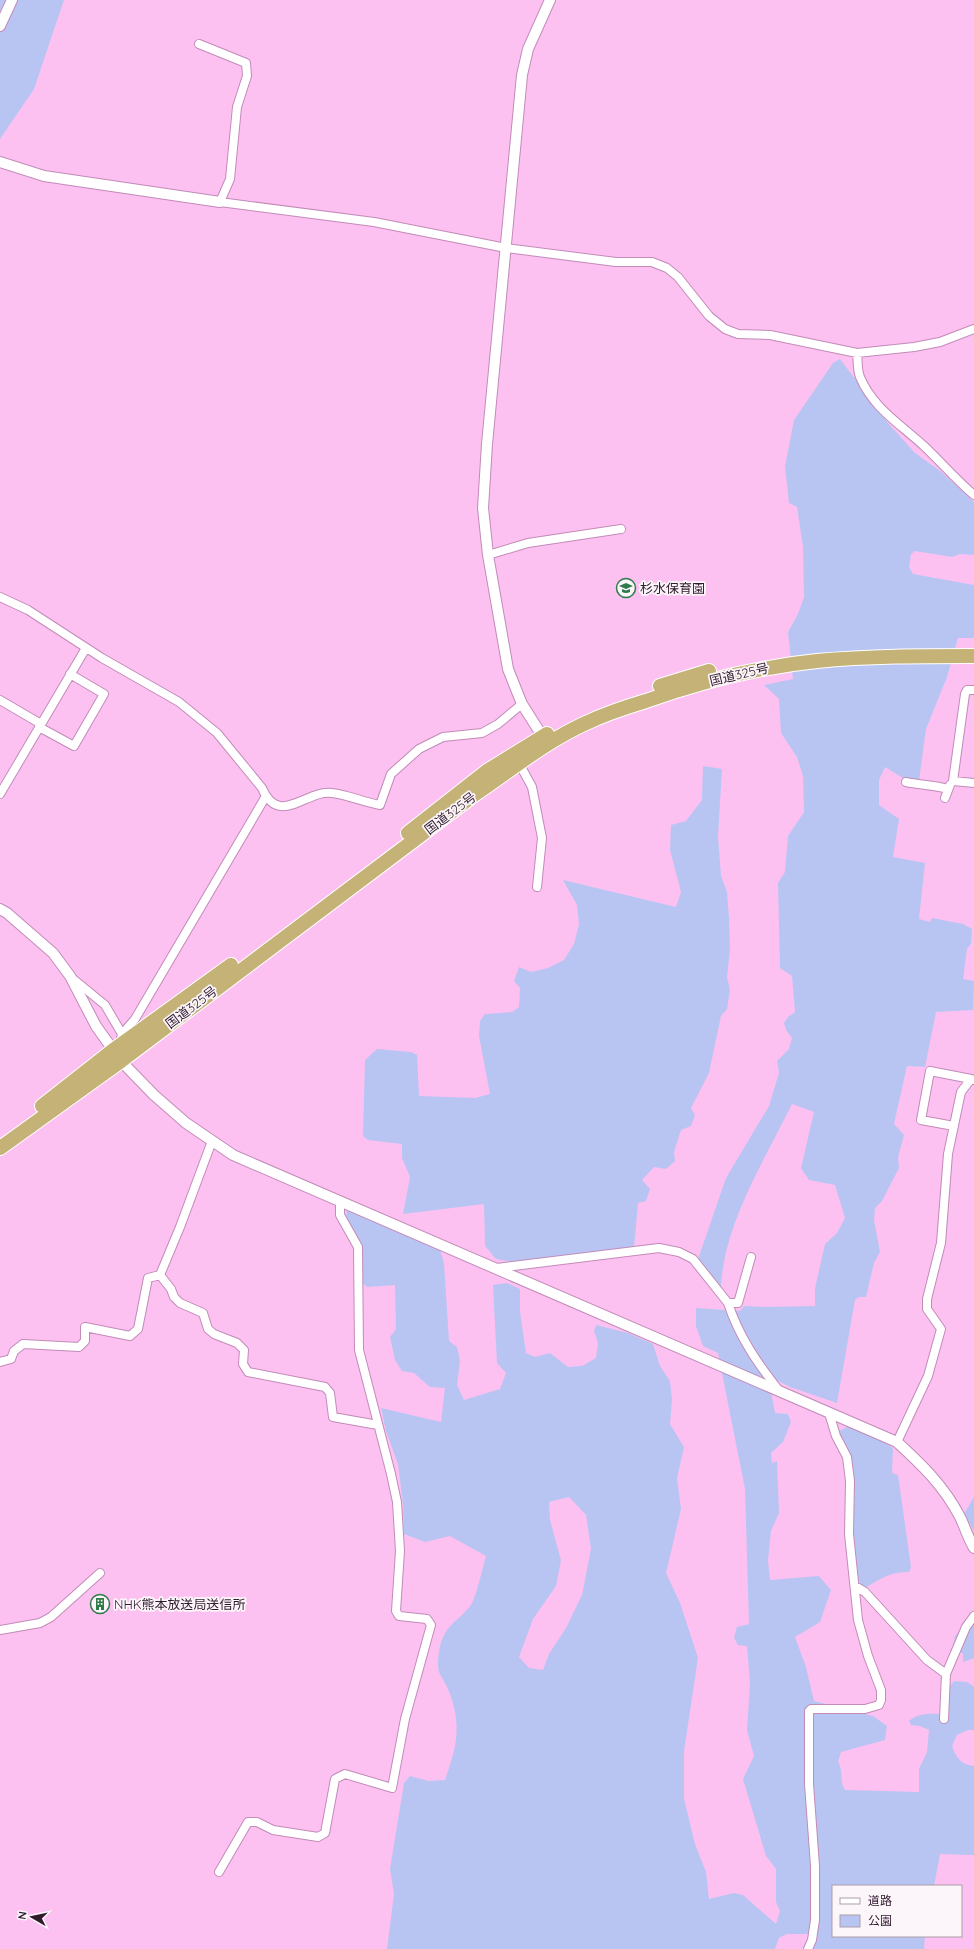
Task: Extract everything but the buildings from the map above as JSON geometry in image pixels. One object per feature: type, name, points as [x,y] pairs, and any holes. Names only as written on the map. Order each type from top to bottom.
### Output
[{"type":"highway","name":"国道325号","points":[[0,1137],[385,850],[487,771],[545,740],[592,710],[682,678],[774,657],[831,651],[907,648],[974,648]]},
{"type":"highway","name":"国道325号","points":[[0,1148],[118,1048],[474,795],[520,764],[545,740],[624,708],[678,690],[757,669],[817,661],[907,656],[974,656]]},
{"type":"street","points":[[0,26],[12,0]]},
{"type":"street","points":[[545,740],[522,704],[512,681],[505,655],[488,555],[483,508],[483,485],[522,75],[528,50],[550,0]]},
{"type":"street","points":[[199,44],[246,63],[247,76],[237,107],[230,179],[220,202]]},
{"type":"street","points":[[0,162],[44,176],[220,202],[374,222],[506,248],[616,262],[652,262],[667,268],[678,277],[709,316],[725,329],[738,334],[770,335],[857,353],[914,347],[940,342],[974,329]]},
{"type":"street","points":[[857,353],[860,376],[876,405],[892,421],[915,438],[974,496]]},
{"type":"street","points":[[488,555],[528,543],[621,529]]},
{"type":"street","points":[[0,597],[28,610],[86,648],[178,702],[198,716],[217,733],[262,788],[266,796],[277,804],[283,806],[292,806],[318,793],[331,792],[380,805],[391,774],[419,749],[443,737],[482,733],[498,724],[522,704]]},
{"type":"street","points":[[0,794],[86,648]]},
{"type":"street","points":[[0,700],[74,746],[104,694],[70,674]]},
{"type":"street","points":[[944,798],[953,781],[965,694],[967,690],[974,690]]},
{"type":"street","points":[[520,764],[532,788],[542,838],[537,887]]},
{"type":"street","points":[[953,781],[974,783]]},
{"type":"street","points":[[906,782],[918,785],[934,785],[948,789]]},
{"type":"street","points":[[118,1048],[266,796]]},
{"type":"street","points":[[0,909],[7,913],[53,953],[70,976],[96,1026],[118,1048],[154,1095],[186,1123],[234,1155],[497,1268],[558,1297],[897,1442],[928,1470],[942,1488],[959,1516],[974,1548]]},
{"type":"street","points":[[70,976],[105,1005],[118,1048]]},
{"type":"street","points":[[954,1126],[921,1120],[930,1071],[972,1080]]},
{"type":"street","points":[[897,1442],[928,1376],[941,1329],[927,1309],[927,1299],[941,1243],[948,1154],[961,1092],[972,1080]]},
{"type":"street","points":[[160,1275],[180,1227],[212,1140]]},
{"type":"street","points":[[219,1872],[248,1822],[257,1822],[273,1830],[318,1837],[325,1833],[335,1779],[346,1774],[392,1788],[405,1719],[431,1625],[427,1619],[399,1616],[396,1611],[400,1551],[397,1502],[359,1350],[358,1247],[340,1215],[340,1201]]},
{"type":"street","points":[[497,1268],[658,1248],[679,1252],[693,1259],[728,1303],[735,1322],[747,1345],[781,1392]]},
{"type":"street","points":[[728,1303],[738,1303],[751,1257]]},
{"type":"street","points":[[0,1362],[11,1359],[14,1351],[22,1344],[79,1348],[85,1341],[85,1327],[130,1336],[138,1329],[148,1278],[160,1275]]},
{"type":"street","points":[[160,1275],[171,1289],[174,1297],[180,1303],[203,1313],[208,1330],[237,1343],[244,1350],[243,1364],[248,1372],[325,1388],[330,1393],[333,1417],[378,1425]]},
{"type":"street","points":[[808,1949],[812,1940],[815,1897],[815,1866],[809,1784],[809,1711],[816,1709],[865,1709],[879,1705],[881,1700],[881,1690],[868,1656],[858,1620],[849,1534],[850,1481],[847,1457],[836,1436],[829,1413]]},
{"type":"street","points":[[0,1630],[40,1623],[51,1617],[100,1573]]},
{"type":"street","points":[[855,1586],[865,1592],[927,1660],[946,1674]]},
{"type":"street","points":[[944,1718],[946,1674],[966,1627],[974,1616]]},
{"type":"green space","points":[[0,0],[64,0],[34,89],[0,139]]},
{"type":"green space","points":[[840,359],[888,423],[915,453],[939,470],[974,502],[974,555],[960,554],[952,557],[915,551],[911,554],[909,567],[913,574],[974,585],[974,638],[958,638],[947,677],[926,729],[919,781],[903,778],[885,767],[879,780],[879,805],[899,819],[893,857],[925,863],[919,919],[930,922],[932,918],[963,924],[972,929],[971,944],[967,949],[963,979],[974,981],[973,1010],[936,1012],[925,1067],[907,1066],[894,1124],[904,1135],[898,1157],[899,1168],[882,1201],[875,1208],[874,1220],[880,1252],[874,1263],[866,1297],[859,1297],[855,1300],[837,1403],[790,1387],[778,1381],[771,1392],[775,1413],[788,1414],[791,1422],[783,1442],[771,1453],[772,1463],[777,1461],[779,1513],[771,1531],[768,1561],[770,1580],[819,1576],[831,1590],[820,1622],[795,1637],[806,1667],[814,1701],[873,1716],[887,1726],[885,1740],[841,1752],[838,1762],[841,1769],[843,1787],[845,1790],[919,1792],[919,1769],[927,1752],[929,1730],[920,1726],[911,1725],[909,1721],[924,1714],[942,1715],[947,1690],[954,1681],[967,1682],[974,1687],[974,1730],[968,1730],[957,1735],[952,1746],[955,1754],[962,1762],[974,1766],[974,1855],[940,1854],[934,1885],[832,1885],[832,1937],[925,1937],[924,1949],[810,1949],[816,1934],[787,1934],[779,1938],[775,1949],[387,1949],[394,1894],[390,1869],[404,1783],[410,1776],[429,1781],[445,1780],[455,1748],[457,1728],[454,1706],[439,1671],[439,1652],[447,1630],[466,1611],[473,1601],[486,1556],[450,1536],[425,1542],[404,1534],[403,1504],[398,1464],[386,1431],[381,1408],[441,1422],[445,1388],[430,1387],[414,1373],[402,1371],[395,1360],[390,1337],[396,1329],[395,1285],[367,1287],[362,1282],[362,1247],[346,1217],[347,1209],[440,1250],[444,1263],[449,1341],[457,1347],[460,1361],[457,1385],[464,1400],[500,1389],[506,1373],[497,1363],[493,1285],[507,1283],[520,1289],[520,1312],[526,1353],[535,1357],[550,1353],[568,1367],[582,1366],[596,1358],[598,1343],[594,1331],[596,1325],[628,1333],[653,1344],[660,1366],[670,1381],[672,1400],[670,1424],[684,1447],[677,1478],[681,1509],[666,1573],[680,1603],[698,1658],[684,1751],[684,1799],[695,1844],[706,1872],[709,1899],[734,1893],[743,1895],[776,1924],[780,1911],[776,1902],[776,1869],[766,1856],[743,1779],[754,1756],[747,1730],[750,1683],[747,1646],[738,1645],[734,1638],[737,1627],[749,1624],[745,1489],[718,1353],[703,1346],[696,1326],[696,1308],[740,1311],[744,1306],[815,1306],[815,1288],[825,1244],[837,1233],[845,1218],[835,1185],[809,1180],[801,1168],[814,1112],[792,1104],[758,1170],[737,1216],[729,1240],[721,1287],[698,1259],[726,1178],[769,1106],[779,1073],[777,1061],[789,1049],[792,1038],[786,1030],[784,1023],[788,1017],[795,1012],[792,976],[780,968],[778,883],[785,872],[788,836],[804,812],[803,776],[797,757],[781,733],[779,699],[764,685],[793,679],[788,632],[798,614],[804,597],[803,547],[797,507],[789,503],[785,466],[794,420],[833,363]],"holes":[[[569,1497],[586,1515],[591,1549],[582,1595],[566,1628],[549,1654],[543,1670],[529,1668],[519,1657],[533,1619],[556,1586],[561,1560],[550,1520],[549,1502]]]},
{"type":"green space","points":[[703,766],[722,769],[718,836],[721,876],[727,892],[730,949],[727,977],[730,990],[727,1009],[721,1016],[709,1073],[691,1108],[695,1115],[691,1126],[681,1130],[674,1152],[675,1161],[666,1169],[654,1167],[642,1180],[650,1189],[646,1201],[638,1203],[634,1247],[513,1262],[496,1259],[485,1246],[484,1204],[403,1214],[410,1177],[402,1158],[402,1144],[368,1140],[363,1136],[365,1060],[377,1049],[411,1052],[417,1055],[419,1096],[475,1098],[490,1094],[479,1036],[480,1021],[485,1014],[512,1012],[519,1007],[520,988],[514,981],[519,967],[531,972],[548,968],[564,960],[574,944],[579,924],[577,905],[563,880],[676,907],[681,892],[670,850],[671,825],[686,821],[702,800]]},
{"type":"green space","points":[[849,1426],[873,1436],[893,1448],[892,1473],[898,1475],[911,1567],[909,1572],[890,1575],[863,1589],[858,1579],[852,1515],[839,1431]]},
{"type":"green space","points":[[974,1497],[974,1531],[964,1514]]},
{"type":"green space","points":[[974,1609],[974,1658],[963,1662],[963,1654],[953,1647],[955,1636],[973,1615]]},
{"type":"place","name":"杉水保育園","points":[[626,588]]},
{"type":"place","name":"NHK熊本放送局送信所","points":[[100,1604]]}]
